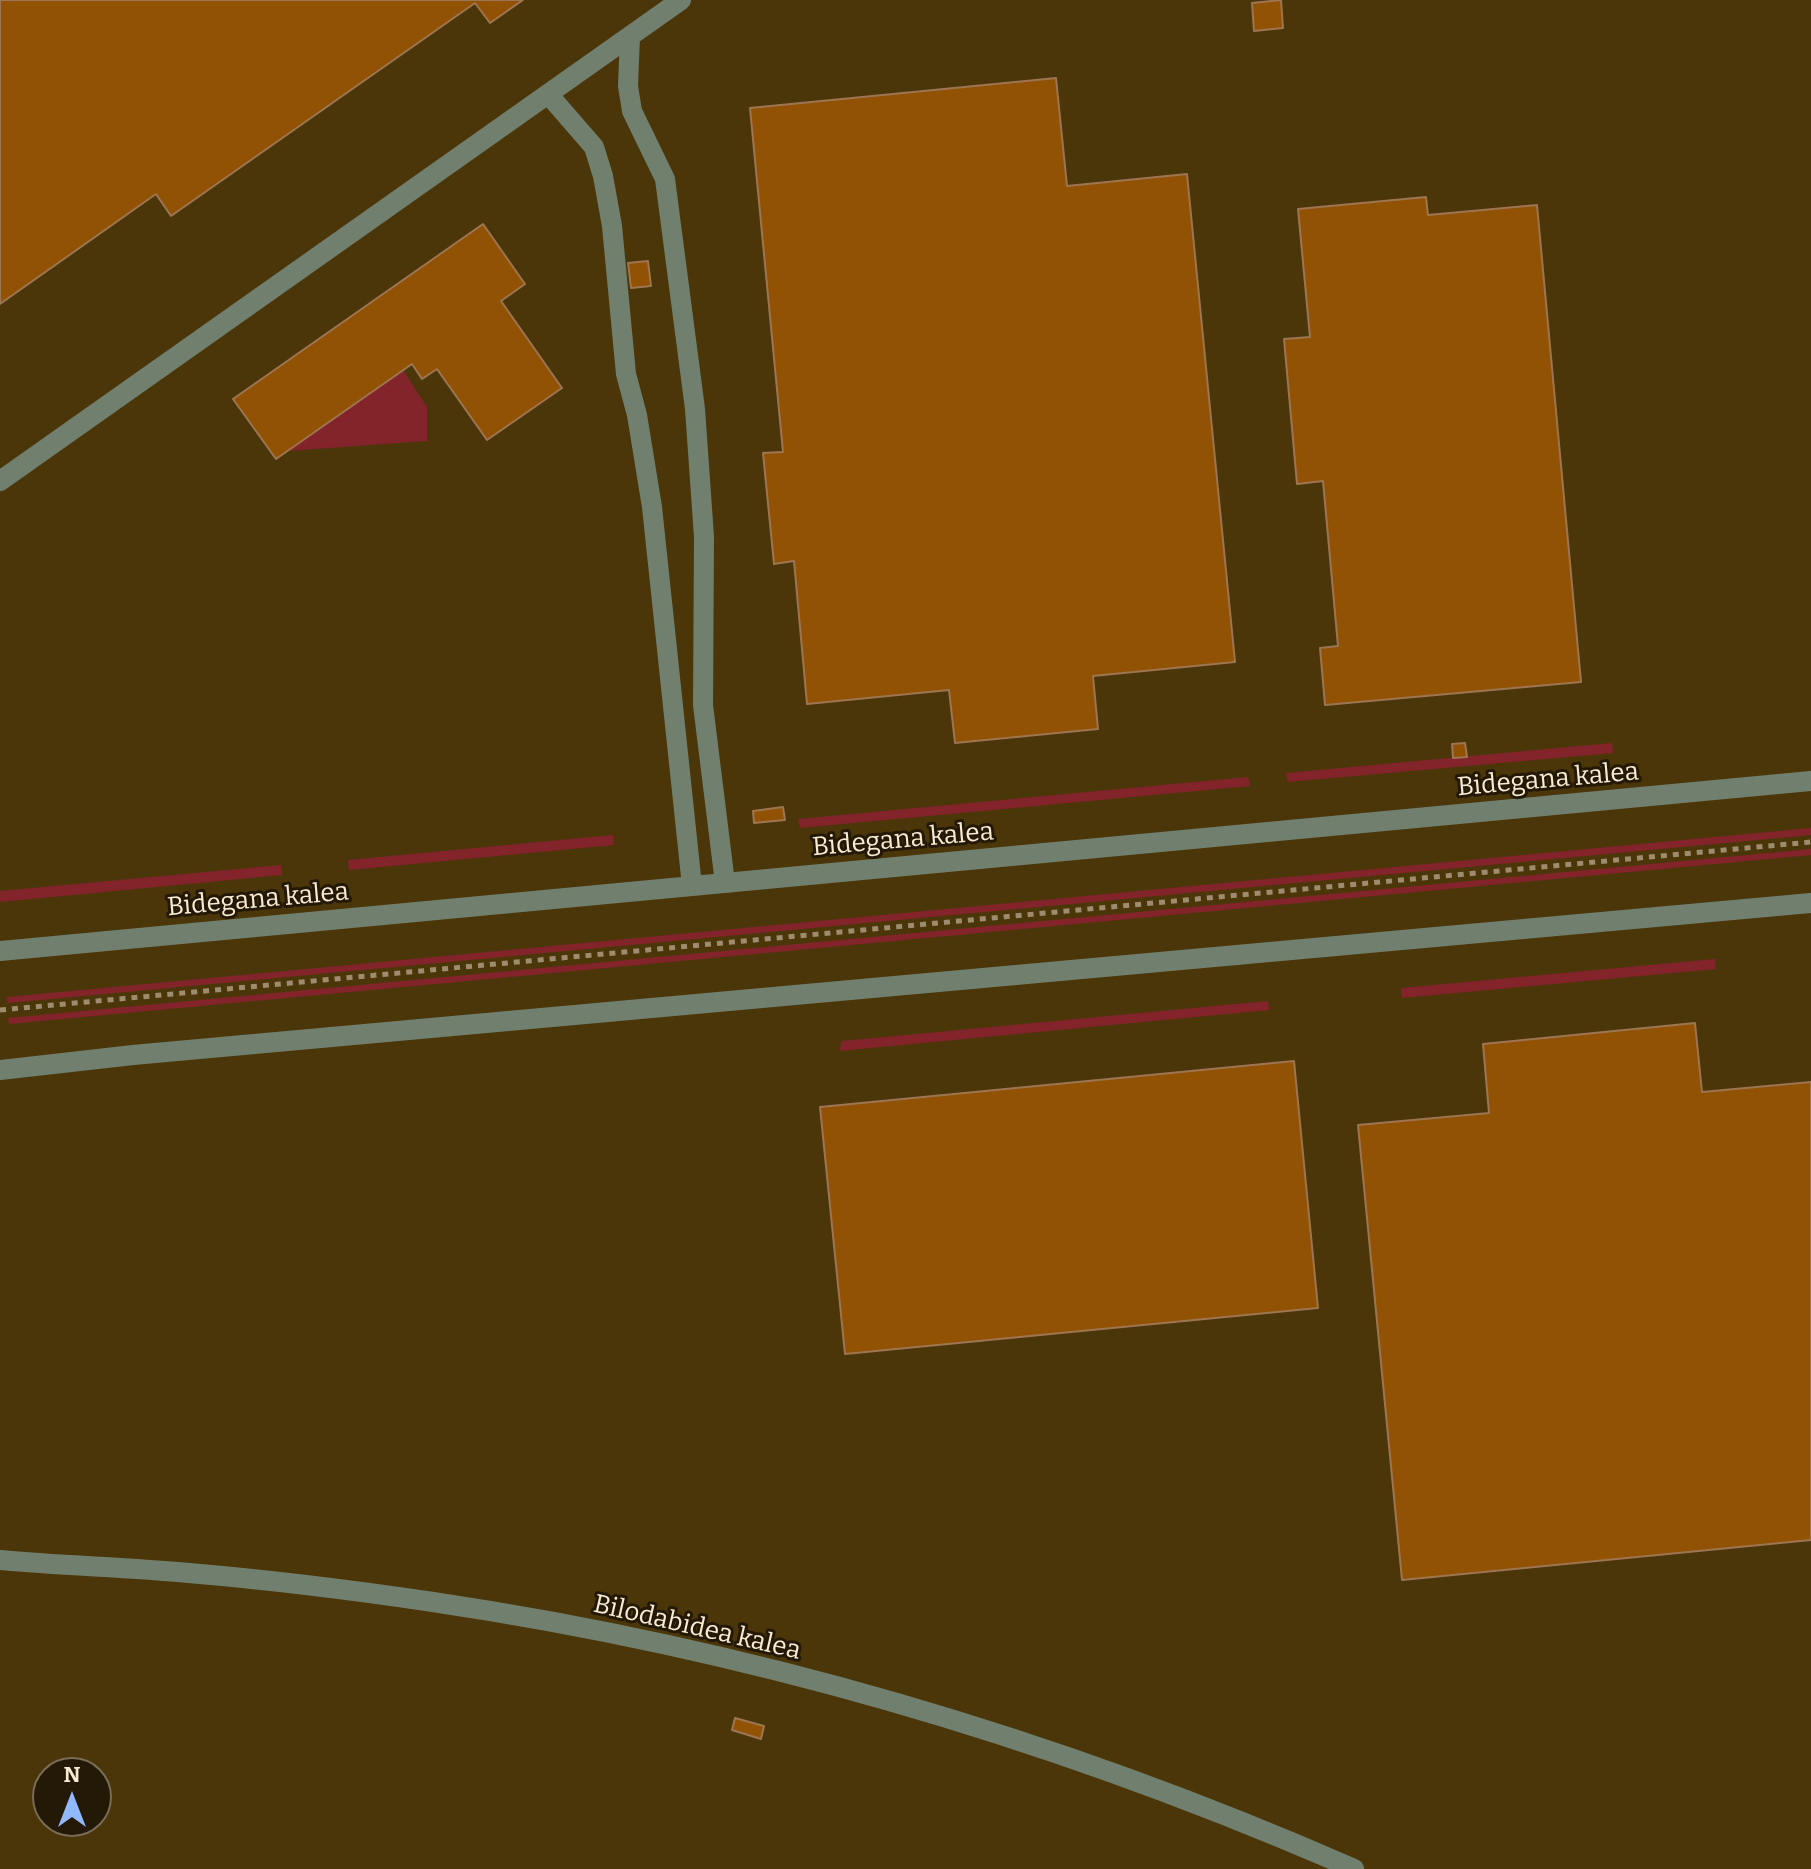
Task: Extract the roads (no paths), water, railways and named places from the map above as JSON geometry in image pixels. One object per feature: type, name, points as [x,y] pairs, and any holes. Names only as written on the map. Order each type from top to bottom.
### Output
[{"type":"street","points":[[0,481],[681,0]]},
{"type":"street","points":[[630,36],[628,86],[632,111],[665,179],[695,409],[704,537],[703,705],[725,883]]},
{"type":"street","points":[[548,94],[594,147],[612,226],[626,374],[637,415],[652,507],[692,886]]},
{"type":"street","name":"Bidegana kalea","points":[[0,951],[1811,781]]},
{"type":"street","points":[[0,1070],[133,1055],[1811,903]]},
{"type":"street","name":"Bilodabidea kalea","points":[[0,1560],[189,1573],[316,1586],[599,1631],[730,1659],[912,1706],[1092,1766],[1278,1836],[1354,1869]]}]
